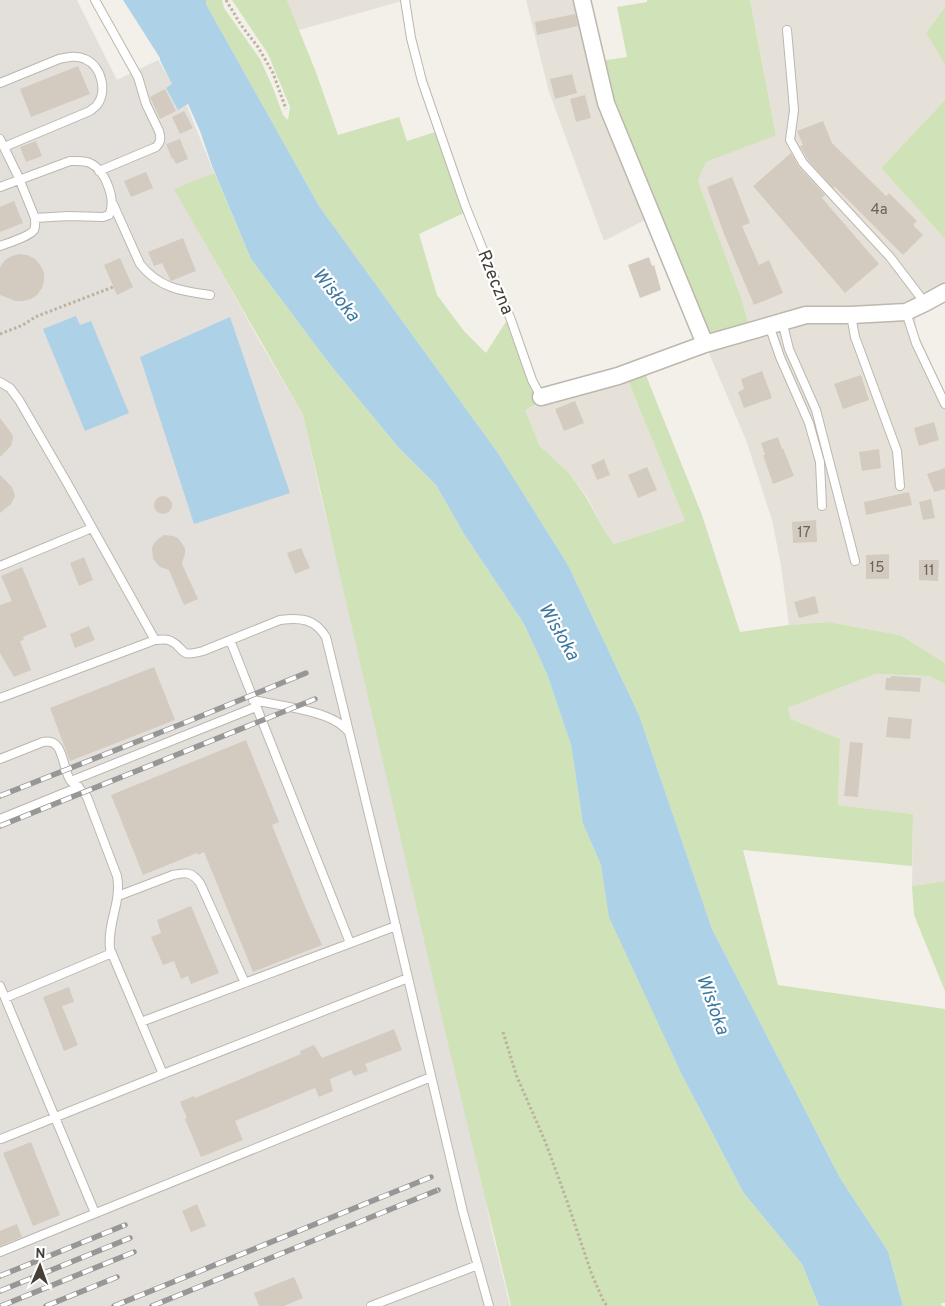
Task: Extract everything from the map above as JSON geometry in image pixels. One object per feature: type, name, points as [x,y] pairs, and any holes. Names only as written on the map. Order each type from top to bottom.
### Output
[{"type":"street","points":[[582,0],[606,103],[705,344]]},
{"type":"street","name":"Rzeczna","points":[[542,397],[618,376],[705,344],[775,323],[806,315],[906,312],[945,292]]},
{"type":"lane","points":[[95,0],[138,77],[143,97],[160,136],[160,142],[156,147],[99,171]]},
{"type":"lane","name":"Rzeczna","points":[[405,0],[411,38],[422,81],[465,205],[511,320],[532,380],[542,397]]},
{"type":"lane","points":[[787,30],[794,110],[790,140],[803,162],[890,257],[925,303]]},
{"type":"lane","points":[[0,83],[59,59],[78,57],[86,59],[98,70],[102,89],[97,105],[90,111],[2,143],[19,179],[36,225],[29,234],[0,246]]},
{"type":"lane","points":[[0,187],[70,161],[79,160],[91,163],[106,180],[112,202],[140,264],[146,271],[164,284],[177,290],[210,295]]},
{"type":"lane","points":[[35,218],[68,216],[103,217],[109,215],[112,210],[112,202]]},
{"type":"lane","points":[[906,312],[916,343],[945,404]]},
{"type":"lane","points":[[851,315],[855,337],[897,451],[900,486]]},
{"type":"lane","points":[[775,323],[780,357],[809,423],[820,462],[822,506]]},
{"type":"lane","points":[[775,323],[789,348],[816,410],[856,561]]},
{"type":"lane","points":[[0,382],[14,391],[154,640]]},
{"type":"lane","points":[[0,566],[92,528]]},
{"type":"lane","points":[[0,698],[154,640],[171,641],[186,654],[192,654],[280,620],[290,618],[307,620],[321,630],[326,637],[463,1212],[489,1306]]},
{"type":"lane","points":[[230,640],[350,943]]},
{"type":"lane","points":[[71,781],[255,704],[328,717],[338,722],[349,732]]},
{"type":"lane","points":[[0,759],[48,740],[53,742],[58,748],[69,778],[87,797],[118,876],[118,896],[109,941],[112,953],[163,1074]]},
{"type":"lane","points":[[0,819],[78,787]]},
{"type":"lane","points":[[118,896],[182,873],[189,873],[196,877],[244,983]]},
{"type":"lane","points":[[141,1022],[396,926]]},
{"type":"lane","points":[[5,998],[112,953]]},
{"type":"lane","points":[[1,1139],[408,978]]},
{"type":"lane","points":[[0,986],[95,1213]]},
{"type":"lane","points":[[0,1252],[431,1077]]},
{"type":"lane","points":[[371,1306],[478,1265]]},
{"type":"path","points":[[226,0],[273,72],[286,109]]},
{"type":"path","points":[[0,334],[23,326],[35,317],[114,286]]},
{"type":"path","points":[[503,1032],[517,1077],[545,1142],[592,1275],[607,1306]]},
{"type":"shaded area","points":[[0,0],[77,0],[117,80],[158,60],[187,106],[214,173],[175,189],[303,415],[370,695],[510,1306],[0,1306]]},
{"type":"shaded area","points":[[287,0],[401,0],[402,1],[299,30]]},
{"type":"shaded area","points":[[526,0],[583,0],[653,216],[604,241],[549,92]]},
{"type":"shaded area","points":[[750,0],[945,0],[945,7],[926,33],[945,65],[945,100],[881,168],[945,239],[945,300],[915,317],[917,332],[945,393],[945,663],[900,635],[828,622],[789,625],[781,566],[772,520],[746,440],[708,351],[749,326],[742,300],[698,181],[706,162],[776,134]]},
{"type":"shaded area","points":[[628,380],[685,521],[614,544],[604,530],[587,497],[569,473],[540,446],[525,410],[555,398]]},
{"type":"shaded area","points":[[876,674],[929,676],[945,684],[945,881],[912,886],[913,814],[838,805],[840,739],[791,719],[788,708]]},
{"type":"green space","points":[[206,0],[222,0],[224,8],[260,59],[283,115],[288,120],[290,107],[268,54],[232,0],[287,0],[317,75],[338,135],[399,117],[407,141],[435,132],[464,213],[419,234],[437,295],[464,331],[486,353],[507,320],[538,404],[525,410],[540,446],[569,473],[586,497],[614,544],[685,521],[628,380],[645,373],[702,515],[740,632],[828,622],[900,635],[945,663],[945,684],[929,676],[876,674],[788,708],[791,719],[840,739],[838,805],[913,814],[912,866],[743,850],[778,985],[945,1009],[945,1303],[941,1303],[942,1306],[903,1306],[888,1251],[840,1178],[712,929],[639,715],[568,565],[498,453],[319,206],[206,4]]},
{"type":"green space","points":[[647,0],[750,0],[776,135],[706,162],[698,181],[742,300],[749,326],[712,338],[705,332],[611,103],[601,61],[627,57],[617,7],[647,2]]},
{"type":"green space","points":[[945,7],[945,65],[926,33]]},
{"type":"green space","points":[[945,100],[945,239],[881,168]]},
{"type":"green space","points":[[214,173],[251,259],[328,362],[398,447],[436,485],[464,534],[524,624],[547,674],[571,745],[583,824],[601,865],[610,917],[681,1073],[743,1192],[802,1264],[819,1306],[511,1306],[446,1035],[303,415],[174,189]]},
{"type":"green space","points":[[945,881],[945,991],[914,915],[912,886]]},
{"type":"water","name":"Wisłoka","points":[[123,0],[206,0],[206,4],[319,206],[498,453],[568,565],[639,715],[712,929],[840,1178],[888,1251],[903,1306],[819,1306],[802,1264],[743,1192],[681,1073],[609,917],[601,865],[583,824],[571,745],[547,674],[524,624],[464,534],[436,485],[398,447],[328,362],[251,259],[188,104],[178,110],[166,88],[172,84],[160,58]]},
{"type":"water","points":[[76,316],[80,325],[91,321],[129,413],[85,431],[43,329]]},
{"type":"water","points":[[230,317],[290,493],[194,524],[140,357]]},
{"type":"building","points":[[575,14],[578,26],[537,35],[535,22]]},
{"type":"building","points":[[78,66],[90,94],[31,117],[20,89]]},
{"type":"building","points":[[572,74],[577,93],[555,99],[550,79]]},
{"type":"building","points":[[165,89],[176,111],[160,119],[150,97]]},
{"type":"building","points":[[585,95],[591,118],[576,122],[570,99]]},
{"type":"building","points":[[184,111],[193,128],[180,134],[172,117]]},
{"type":"building","points":[[823,121],[832,143],[886,196],[889,193],[917,221],[913,225],[923,235],[903,255],[835,187],[833,188],[808,160],[800,146],[803,145],[797,131]]},
{"type":"building","points":[[180,139],[188,159],[176,164],[166,144]]},
{"type":"building","points":[[36,141],[42,156],[26,162],[20,147]]},
{"type":"building","points":[[791,153],[799,167],[825,195],[822,198],[879,264],[845,293],[753,186]]},
{"type":"building","points":[[146,172],[153,188],[131,197],[124,181]]},
{"type":"building","points":[[732,177],[750,223],[742,226],[759,265],[769,260],[783,293],[754,305],[724,234],[707,187]]},
{"type":"building","points":[[14,201],[23,223],[0,232],[0,207]]},
{"type":"building","points":[[183,238],[196,271],[171,281],[162,263],[154,266],[148,252]]},
{"type":"building","points":[[19,254],[35,259],[44,272],[42,288],[37,295],[23,301],[16,301],[0,295],[0,267],[5,260]]},
{"type":"building","points":[[649,257],[652,266],[654,265],[661,290],[640,298],[628,265]]},
{"type":"building","points":[[120,258],[133,287],[117,295],[104,265]]},
{"type":"building","points":[[762,371],[772,398],[744,408],[738,392],[744,389],[741,379]]},
{"type":"building","points":[[861,375],[869,400],[843,409],[834,384]]},
{"type":"building","points":[[575,401],[584,423],[564,431],[555,409]]},
{"type":"building","points":[[0,418],[13,438],[11,446],[0,457]]},
{"type":"building","points":[[934,422],[939,440],[919,446],[914,428]]},
{"type":"building","points":[[778,437],[794,476],[773,484],[761,443]]},
{"type":"building","points":[[879,449],[881,468],[862,471],[859,452]]},
{"type":"building","points":[[604,459],[610,475],[597,480],[591,465]]},
{"type":"building","points":[[647,467],[657,490],[638,498],[628,475]]},
{"type":"building","points":[[945,468],[945,489],[934,492],[927,474]]},
{"type":"building","points":[[0,475],[12,487],[15,496],[11,504],[0,513]]},
{"type":"building","points":[[909,492],[912,505],[866,515],[864,502]]},
{"type":"building","points":[[163,496],[171,501],[172,505],[167,513],[163,514],[155,509],[154,505],[159,497]]},
{"type":"building","points":[[931,499],[935,518],[923,520],[919,502]]},
{"type":"building","points":[[816,520],[817,542],[793,543],[792,522]]},
{"type":"building","points":[[164,535],[178,538],[185,548],[182,564],[198,599],[184,605],[169,570],[160,567],[153,559],[152,548],[154,543]]},
{"type":"building","points":[[301,548],[310,568],[295,574],[287,553]]},
{"type":"building","points":[[889,554],[889,579],[866,579],[866,555]]},
{"type":"building","points":[[84,557],[93,580],[79,586],[70,563]]},
{"type":"building","points":[[919,560],[939,560],[938,581],[919,580]]},
{"type":"building","points":[[22,567],[47,627],[23,637],[24,640],[20,641],[31,670],[14,677],[0,653],[0,605],[12,601],[1,576]]},
{"type":"building","points":[[815,596],[819,613],[799,618],[794,602]]},
{"type":"building","points":[[89,626],[95,640],[75,648],[70,634]]},
{"type":"building","points":[[154,667],[175,720],[70,761],[50,708]]},
{"type":"building","points":[[891,676],[921,678],[920,692],[885,690],[886,678],[891,678]]},
{"type":"building","points":[[888,717],[912,719],[910,739],[886,737]]},
{"type":"building","points":[[246,740],[279,822],[272,825],[322,945],[253,972],[204,852],[198,855],[197,853],[143,875],[111,795]]},
{"type":"building","points":[[850,742],[863,743],[858,797],[844,796]]},
{"type":"building","points":[[191,906],[219,973],[191,984],[188,976],[181,979],[174,961],[163,965],[151,937],[161,933],[157,920]]},
{"type":"building","points":[[69,987],[74,1002],[62,1006],[78,1045],[64,1051],[43,997]]},
{"type":"building","points":[[394,1029],[402,1050],[365,1064],[368,1071],[354,1076],[351,1070],[330,1079],[333,1091],[319,1097],[315,1088],[235,1121],[243,1140],[201,1157],[180,1102],[194,1096],[195,1098],[301,1054],[300,1051],[314,1045],[322,1058]]},
{"type":"building","points":[[31,1142],[60,1215],[33,1226],[3,1153]]},
{"type":"building","points":[[197,1204],[206,1226],[191,1232],[182,1211]]},
{"type":"building","points":[[17,1224],[22,1237],[0,1246],[0,1231]]},
{"type":"building","points":[[294,1277],[303,1298],[284,1306],[259,1306],[254,1293]]},
{"type":"railway","points":[[0,796],[306,673]]},
{"type":"railway","points":[[0,826],[315,699]]},
{"type":"railway","points":[[114,1306],[431,1177]]},
{"type":"railway","points":[[152,1306],[438,1190]]},
{"type":"railway","points":[[0,1276],[125,1225]]},
{"type":"railway","points":[[0,1291],[130,1238]]},
{"type":"railway","points":[[1,1306],[134,1252]]},
{"type":"railway","points":[[46,1306],[117,1277]]}]
